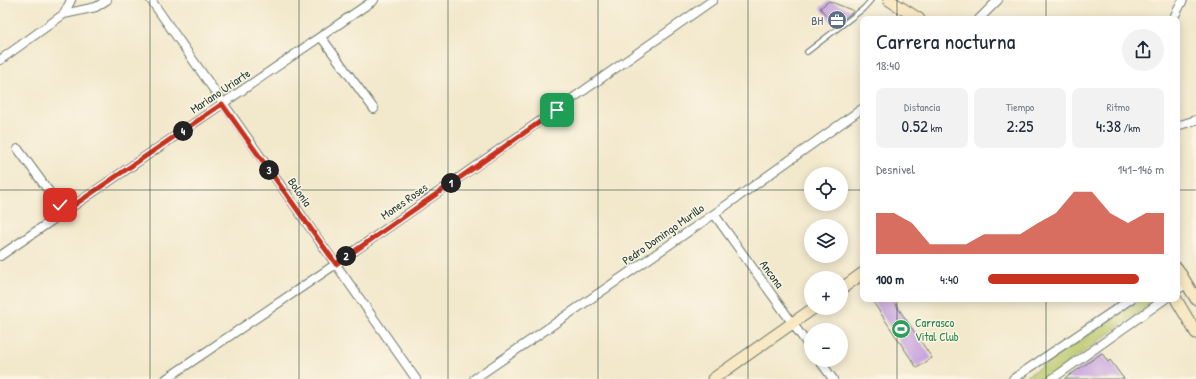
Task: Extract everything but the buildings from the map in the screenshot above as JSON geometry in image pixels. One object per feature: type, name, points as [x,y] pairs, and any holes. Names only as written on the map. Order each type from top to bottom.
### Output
[{"type":"street","points":[[64,14],[71,0]]},
{"type":"street","points":[[0,60],[64,14],[96,7],[107,0]]},
{"type":"street","name":"Bolonia","points":[[151,0],[222,104],[416,379]]},
{"type":"street","name":"Mariano Uriarte","points":[[0,256],[374,0]]},
{"type":"street","name":"Mones Roses","points":[[166,379],[336,264],[713,0]]},
{"type":"street","points":[[889,0],[914,16]]},
{"type":"street","points":[[982,16],[998,0]]},
{"type":"street","points":[[1175,16],[1183,0]]},
{"type":"street","points":[[321,37],[374,109]]},
{"type":"street","name":"Pedro Domingo Murillo","points":[[474,379],[714,214],[860,110]]},
{"type":"street","points":[[1180,125],[1196,120]]},
{"type":"street","points":[[18,148],[64,212]]},
{"type":"street","name":"Ancona","points":[[714,214],[804,339]]},
{"type":"street","points":[[1180,273],[1196,299]]},
{"type":"street","points":[[848,284],[860,275]]},
{"type":"street","points":[[1180,288],[1187,284]]},
{"type":"street","points":[[1013,379],[1127,302]]},
{"type":"street","points":[[1052,379],[1161,302]]},
{"type":"street","points":[[1178,302],[1196,333]]},
{"type":"street","points":[[712,379],[804,315]]},
{"type":"street","points":[[824,367],[833,379]]},
{"type":"lane","points":[[807,52],[862,9],[871,0]]},
{"type":"green space","points":[[1138,302],[1153,302],[1047,379],[1022,379]]},
{"type":"place","name":"BH","points":[[837,20]]},
{"type":"place","name":"Carrasco Vital Club","points":[[901,329]]},
{"type":"route","points":[[60,205],[64,212],[222,104],[336,264],[557,110]]}]
